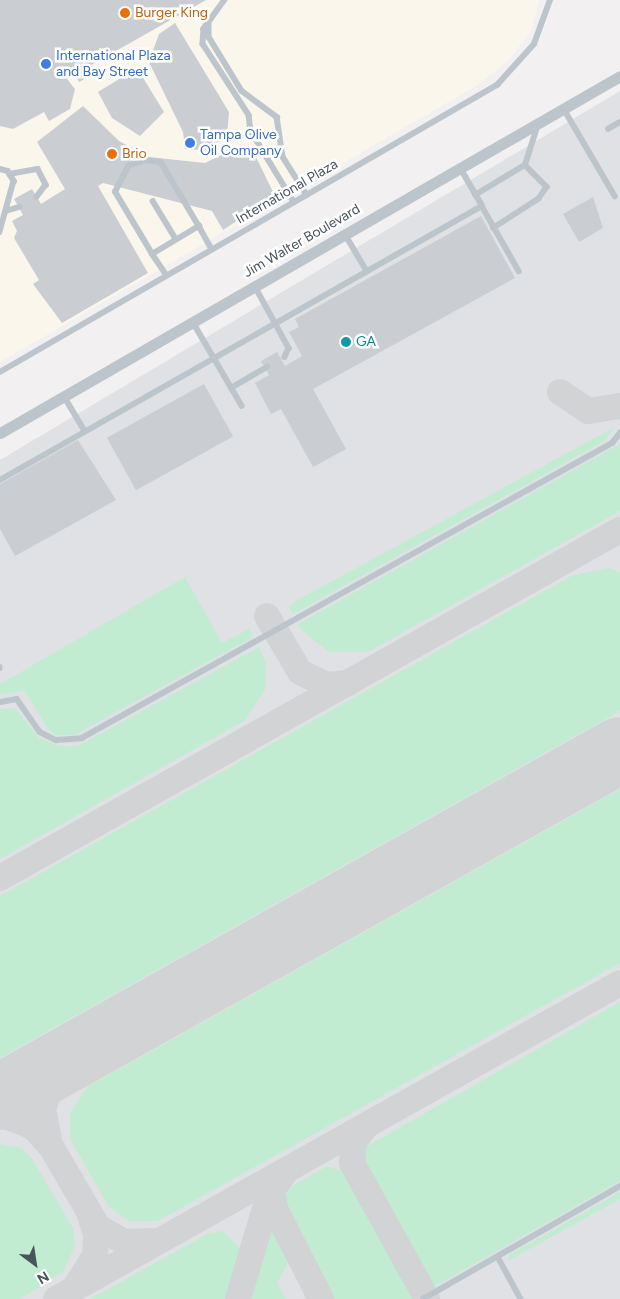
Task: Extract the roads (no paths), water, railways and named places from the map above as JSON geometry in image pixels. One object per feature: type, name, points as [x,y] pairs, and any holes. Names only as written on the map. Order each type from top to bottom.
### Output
[{"type":"street","name":"Jim Walter Boulevard","points":[[0,434],[620,76]]},
{"type":"lane","points":[[225,0],[209,22],[203,44],[249,115],[252,130],[294,202]]},
{"type":"lane","name":"International Plaza","points":[[0,372],[497,85],[534,44],[550,0]]},
{"type":"lane","points":[[209,22],[209,37],[242,91],[277,117],[283,157],[306,195]]},
{"type":"lane","points":[[564,109],[615,196]]},
{"type":"lane","points":[[608,129],[620,122]]},
{"type":"lane","points":[[475,195],[525,165],[538,124]]},
{"type":"lane","points":[[166,276],[115,192],[128,166],[145,160],[161,162],[212,249]]},
{"type":"lane","points":[[494,228],[544,194],[546,187],[525,165]]},
{"type":"lane","points":[[460,168],[519,271]]},
{"type":"lane","points":[[0,169],[9,174],[14,181],[0,232]]},
{"type":"lane","points":[[9,174],[38,169],[46,185],[37,197]]},
{"type":"lane","points":[[153,201],[176,239]]},
{"type":"lane","points":[[0,480],[482,206]]},
{"type":"lane","points":[[6,211],[19,207]]},
{"type":"lane","points":[[152,254],[199,226]]},
{"type":"lane","points":[[345,234],[367,271]]},
{"type":"lane","points":[[255,286],[289,348],[285,357]]},
{"type":"lane","points":[[193,322],[242,406]]},
{"type":"lane","points":[[231,388],[267,367]]},
{"type":"lane","points":[[64,396],[85,431]]},
{"type":"lane","points":[[0,702],[16,699],[40,732],[56,740],[82,738],[612,442],[620,433]]},
{"type":"lane","points":[[423,1299],[620,1186]]},
{"type":"lane","points":[[498,1257],[521,1299]]},
{"type":"place","name":"Burger King","points":[[125,13]]},
{"type":"place","name":"International Plaza and Bay Street","points":[[46,64]]},
{"type":"place","name":"Tampa Olive Oil Company","points":[[190,143]]},
{"type":"place","name":"Brio","points":[[112,154]]},
{"type":"place","name":"GA","points":[[346,342]]}]
